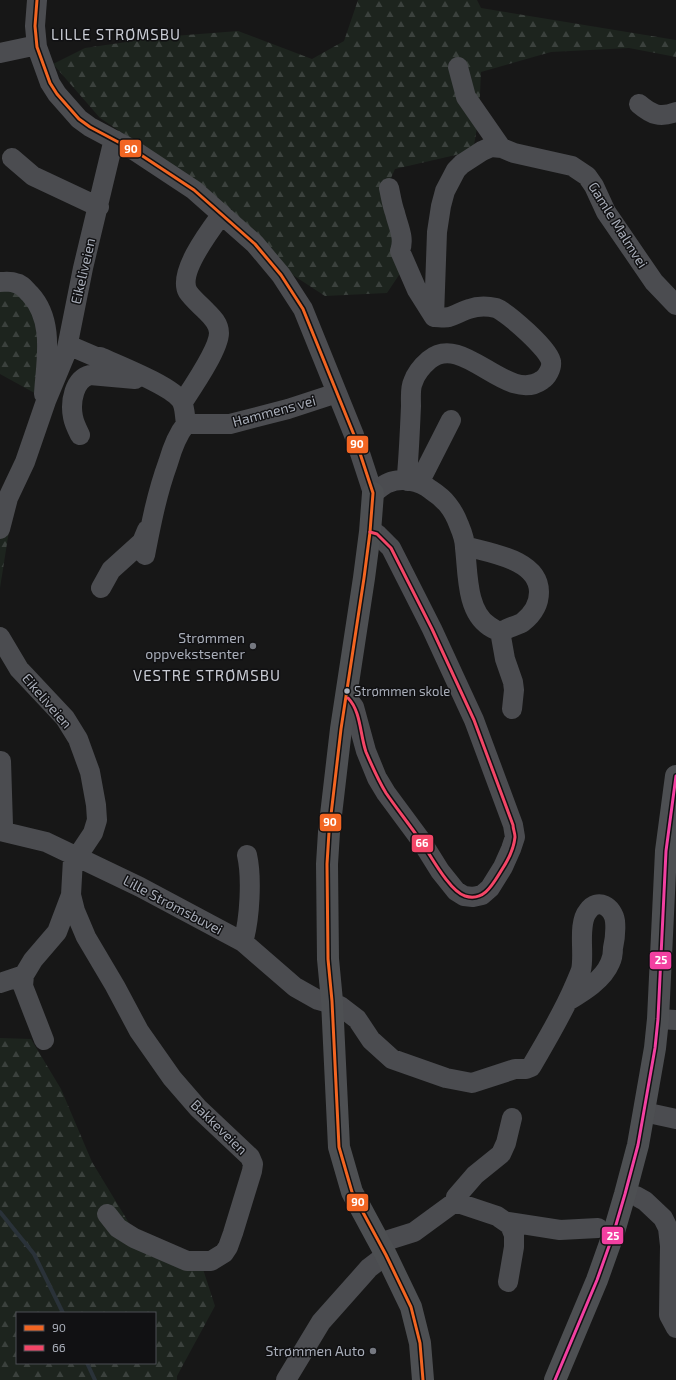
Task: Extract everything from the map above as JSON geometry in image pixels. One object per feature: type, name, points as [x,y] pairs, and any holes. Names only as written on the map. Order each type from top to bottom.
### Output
[{"type":"main road","points":[[373,492],[370,532],[346,697],[329,832],[328,959],[332,1003],[339,1147],[352,1192],[383,1249],[411,1307],[420,1343],[422,1380]]},
{"type":"main road","points":[[555,1380],[597,1280],[613,1235],[638,1145],[655,1048],[667,1019],[666,851],[676,776]]},
{"type":"street","points":[[37,0],[35,26],[37,47],[50,83],[57,94],[79,119],[90,127],[135,151],[194,190],[255,244],[281,275],[303,309],[354,435],[373,492],[388,483],[398,480],[414,482],[426,486],[440,496],[451,507],[459,525],[465,546],[468,581],[475,609],[485,624],[500,631],[522,623],[535,610],[539,598],[539,585],[535,576],[522,564],[510,558],[465,546]]},
{"type":"street","points":[[0,53],[28,47],[37,47]]},
{"type":"street","points":[[458,67],[466,97],[502,148]]},
{"type":"street","points":[[639,104],[648,112],[662,116],[676,112]]},
{"type":"street","name":"Eikeliveien","points":[[0,529],[4,503],[25,462],[46,401],[66,353],[83,268],[99,207],[112,147],[115,140]]},
{"type":"street","points":[[434,317],[437,232],[445,191],[456,170],[462,164],[490,147],[502,148]]},
{"type":"street","name":"Gamle Malmvei","points":[[502,148],[514,153],[572,166],[587,176],[594,186],[606,212],[650,276],[676,305]]},
{"type":"street","points":[[12,158],[33,176],[99,207]]},
{"type":"street","points":[[388,188],[395,215],[401,229],[402,247],[400,251],[417,290],[434,317]]},
{"type":"street","points":[[145,555],[151,521],[163,477],[173,447],[181,430],[186,424],[183,402],[218,341],[218,327],[214,320],[188,292],[186,275],[200,245],[222,214]]},
{"type":"street","name":"Eikeliveien","points":[[0,282],[15,282],[23,286],[34,298],[43,314],[47,333],[44,396],[46,401]]},
{"type":"street","points":[[414,482],[407,475],[412,383],[421,366],[435,355],[451,353],[518,385],[532,386],[543,380],[550,370],[552,362],[546,352],[527,332],[496,308],[481,307],[469,309],[450,317],[434,317]]},
{"type":"street","points":[[68,345],[96,357],[100,357],[159,384],[171,391],[183,402]]},
{"type":"street","points":[[80,435],[72,415],[72,400],[75,389],[84,376],[125,377],[159,384]]},
{"type":"street","name":"Hammens vei","points":[[186,424],[230,424],[288,409],[337,393]]},
{"type":"street","points":[[414,482],[451,420]]},
{"type":"street","points":[[102,588],[111,570],[142,542],[151,521]]},
{"type":"street","points":[[346,697],[354,707],[366,751],[386,793],[420,839],[440,871],[456,891],[464,896],[473,897],[482,895],[490,888],[506,861],[515,837],[513,825],[474,720],[432,629],[391,548],[377,534],[370,532]]},
{"type":"street","points":[[500,631],[505,659],[513,682],[514,690],[512,709]]},
{"type":"street","name":"Eikeliveien","points":[[0,637],[19,669],[65,718],[78,739],[90,772],[98,820],[93,833],[76,856]]},
{"type":"street","points":[[1,761],[3,825],[1,831]]},
{"type":"street","name":"Lille Strømsbuvei","points":[[1,831],[46,842],[140,887],[243,942],[294,987],[318,1000],[340,1006],[357,1020],[371,1040],[392,1060],[446,1078],[472,1083],[516,1069],[526,1069],[531,1067],[568,1001]]},
{"type":"street","points":[[243,942],[247,922],[249,884],[249,864],[247,855]]},
{"type":"street","name":"Bakkeveien","points":[[76,856],[73,859],[71,896],[74,911],[86,938],[115,986],[139,1031],[172,1078],[198,1108],[250,1157],[253,1164],[228,1247],[224,1254],[211,1261],[187,1261],[134,1238],[118,1228],[107,1214]]},
{"type":"street","name":"Bakkeveien","points":[[24,975],[33,960],[57,932],[71,896]]},
{"type":"street","points":[[0,983],[24,975],[23,986],[44,1040]]},
{"type":"street","points":[[644,1112],[676,1119]]},
{"type":"street","points":[[286,1380],[321,1322],[369,1268],[383,1249],[414,1232],[455,1202],[456,1197],[475,1175],[501,1154],[506,1143],[512,1118]]},
{"type":"street","points":[[625,1194],[636,1196],[645,1201],[663,1218],[668,1228],[670,1246],[669,1315],[676,1328]]},
{"type":"street","points":[[455,1202],[497,1216],[508,1222],[560,1230],[598,1228]]},
{"type":"street","points":[[508,1222],[514,1235],[514,1247],[508,1282]]},
{"type":"green space","points":[[358,0],[477,0],[481,8],[676,40],[676,57],[629,48],[551,52],[481,72],[479,116],[473,151],[395,169],[387,187],[407,263],[387,293],[325,296],[279,266],[166,162],[100,118],[53,64],[85,48],[161,37],[238,31],[312,59],[344,41]]},
{"type":"green space","points":[[0,274],[48,305],[49,401],[0,374]]},
{"type":"green space","points":[[0,504],[11,518],[0,588]]},
{"type":"green space","points":[[0,1038],[31,1039],[61,1089],[92,1162],[132,1228],[202,1266],[215,1306],[177,1376],[177,1380],[0,1380]]},
{"type":"waterway","points":[[0,1212],[34,1254],[63,1312]]},
{"type":"waterway","points":[[87,1364],[95,1380]]},
{"type":"transit line","name":"90","points":[[37,0],[35,26],[37,47],[50,83],[57,94],[79,119],[90,127],[135,151],[194,190],[255,244],[281,275],[303,309],[354,435],[373,493],[370,532],[341,729],[329,832],[327,864],[328,959],[332,1001],[339,1147],[352,1192],[386,1255],[411,1307],[420,1343],[423,1380]]},
{"type":"transit line","name":"66","points":[[348,698],[358,716],[366,752],[386,793],[420,840],[446,880],[459,893],[465,896],[472,897],[483,894],[495,881],[510,855],[515,837],[513,825],[474,720],[432,629],[391,548],[377,534],[370,532]]},
{"type":"transit line","name":"25","points":[[555,1380],[597,1280],[613,1235],[638,1145],[655,1048],[658,1019],[666,851],[676,776]]},
{"type":"place","name":"Strømmen oppvekstsenter","points":[[253,646]]},
{"type":"place","name":"Strømmen skole","points":[[347,691]]},
{"type":"place","name":"Strømmen Auto","points":[[373,1351]]},
{"type":"district","name":"LILLE STRØMSBU","points":[[116,35]]},
{"type":"district","name":"VESTRE STRØMSBU","points":[[207,676]]}]
